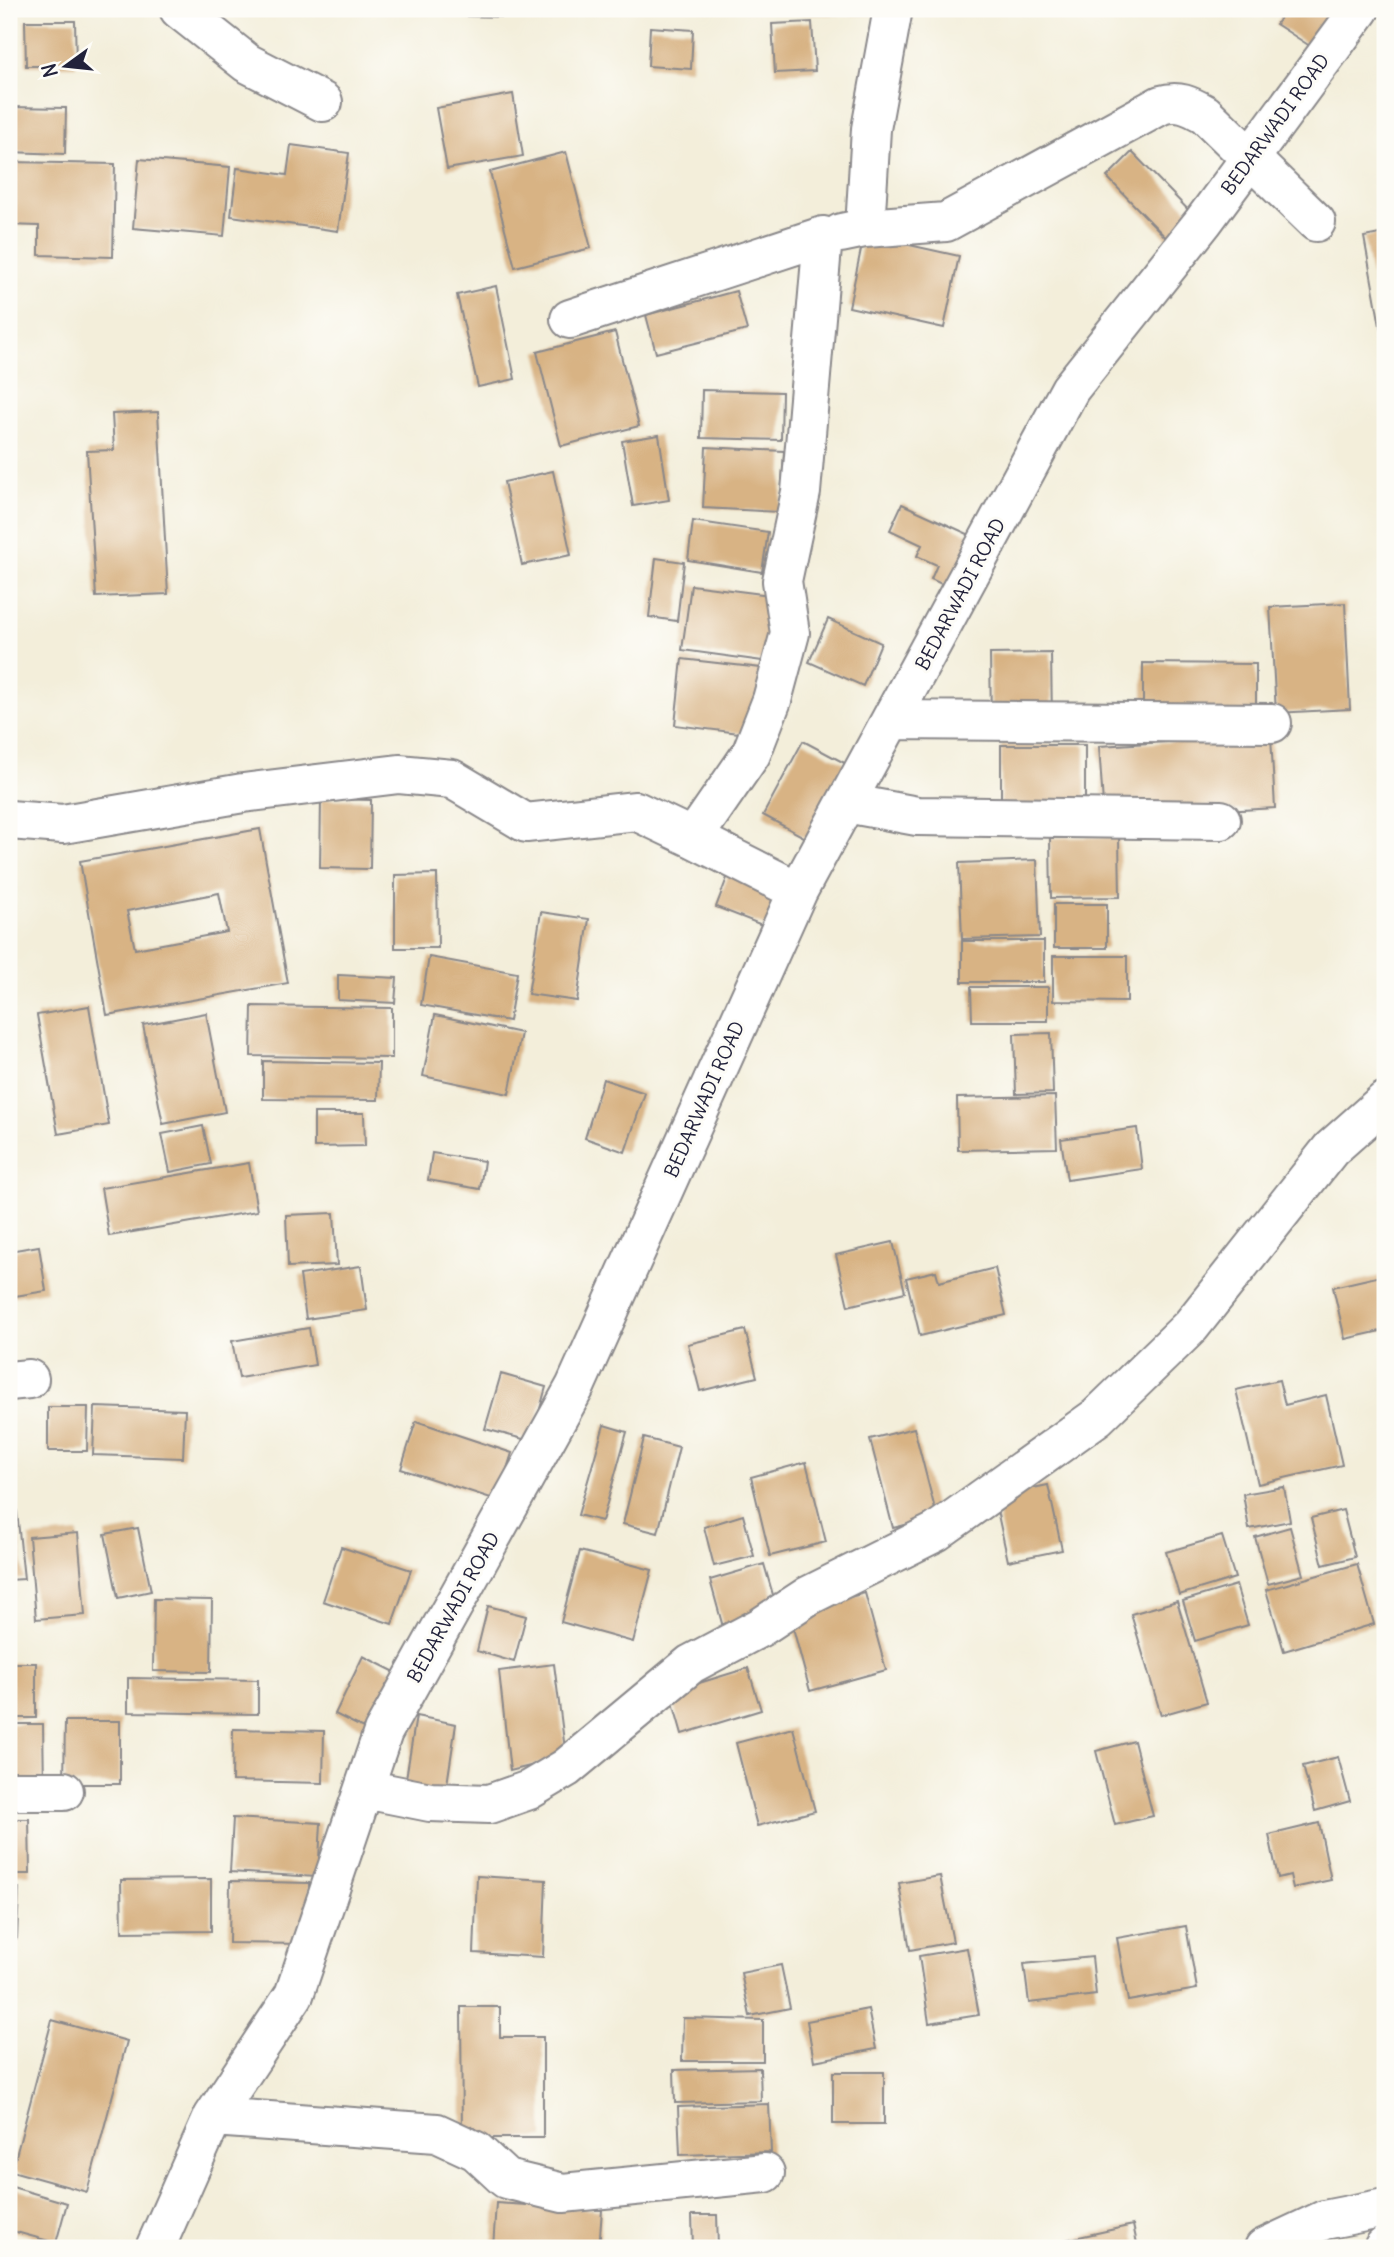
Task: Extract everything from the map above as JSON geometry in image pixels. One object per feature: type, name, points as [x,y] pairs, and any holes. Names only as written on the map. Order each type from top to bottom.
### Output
[{"type":"street","points":[[179,9],[247,63],[323,102]]},
{"type":"street","points":[[865,228],[871,129],[893,9]]},
{"type":"street","name":"BEDARWADI ROAD","points":[[155,2248],[213,2117],[294,1995],[383,1732],[575,1387],[798,891],[1070,388],[1250,159],[1360,9]]},
{"type":"street","points":[[570,319],[823,236],[865,228],[946,222],[1161,105],[1173,101],[1189,104],[1205,114],[1316,222]]},
{"type":"street","points":[[693,838],[751,754],[772,700],[790,633],[782,581],[800,492],[823,236]]},
{"type":"street","points":[[891,720],[1272,723]]},
{"type":"street","points":[[9,820],[63,824],[243,793],[399,774],[452,779],[526,823],[636,811],[798,891]]},
{"type":"street","points":[[846,803],[917,816],[1221,820]]},
{"type":"street","points":[[365,1789],[430,1802],[489,1804],[529,1790],[566,1768],[691,1664],[761,1628],[807,1596],[936,1532],[1097,1417],[1191,1326],[1331,1149],[1385,1101]]},
{"type":"street","points":[[9,1791],[64,1791]]},
{"type":"street","points":[[213,2117],[436,2133],[476,2151],[506,2179],[563,2193],[765,2173]]},
{"type":"street","points":[[1264,2248],[1324,2220],[1385,2208]]},
{"type":"building","points":[[462,9],[510,9],[510,17],[461,16]]},
{"type":"building","points":[[797,9],[872,9],[872,15],[797,14]]},
{"type":"building","points":[[1286,9],[1325,9],[1338,18],[1316,50],[1276,24]]},
{"type":"building","points":[[25,21],[75,21],[76,66],[26,66]]},
{"type":"building","points":[[812,22],[815,71],[775,73],[772,24]]},
{"type":"building","points":[[650,27],[693,30],[691,69],[648,66]]},
{"type":"building","points":[[513,94],[523,156],[447,169],[436,108]]},
{"type":"building","points":[[9,107],[66,108],[65,154],[9,152]]},
{"type":"building","points":[[291,145],[349,153],[338,231],[231,216],[237,168],[287,175]]},
{"type":"building","points":[[566,152],[591,248],[515,267],[490,172]]},
{"type":"building","points":[[1132,152],[1200,222],[1175,247],[1107,177]]},
{"type":"building","points":[[139,159],[230,167],[224,236],[133,228]]},
{"type":"building","points":[[9,162],[115,164],[113,257],[39,255],[39,226],[9,225]]},
{"type":"building","points":[[1385,233],[1385,347],[1384,348],[1364,237]]},
{"type":"building","points":[[864,235],[959,256],[944,328],[849,307]]},
{"type":"building","points":[[496,286],[515,379],[478,387],[457,295]]},
{"type":"building","points":[[736,291],[747,330],[656,353],[646,315]]},
{"type":"building","points":[[615,332],[639,426],[561,446],[537,352]]},
{"type":"building","points":[[702,390],[782,392],[781,440],[701,438]]},
{"type":"building","points":[[158,412],[168,594],[96,597],[87,451],[114,450],[112,414]]},
{"type":"building","points":[[659,435],[669,500],[633,506],[622,441]]},
{"type":"building","points":[[706,447],[784,451],[780,512],[703,508]]},
{"type":"building","points":[[553,471],[571,555],[522,565],[504,482]]},
{"type":"building","points":[[902,504],[981,540],[958,592],[931,579],[937,565],[917,556],[922,545],[890,530]]},
{"type":"building","points":[[693,521],[768,532],[762,572],[688,560]]},
{"type":"building","points":[[656,558],[684,562],[677,621],[649,617]]},
{"type":"building","points":[[691,585],[778,596],[770,662],[682,650]]},
{"type":"building","points":[[1345,603],[1350,709],[1276,713],[1270,607]]},
{"type":"building","points":[[828,619],[881,643],[863,686],[809,662]]},
{"type":"building","points":[[1051,653],[1052,720],[991,720],[990,654]]},
{"type":"building","points":[[682,659],[761,668],[754,735],[675,725]]},
{"type":"building","points":[[1143,663],[1256,664],[1256,718],[1143,717]]},
{"type":"building","points":[[1271,736],[1275,808],[1104,818],[1099,746]]},
{"type":"building","points":[[803,741],[852,767],[813,842],[763,815]]},
{"type":"building","points":[[1001,745],[1085,745],[1085,815],[1001,815]]},
{"type":"building","points":[[321,799],[371,800],[370,869],[320,868]]},
{"type":"building","points":[[260,829],[288,983],[107,1015],[80,861]],"holes":[[[219,893],[227,932],[135,949],[127,911]]]},
{"type":"building","points":[[1119,837],[1120,897],[1051,898],[1050,838]]},
{"type":"building","points":[[1037,860],[1040,937],[962,939],[959,863]]},
{"type":"building","points":[[730,870],[789,894],[775,930],[716,907]]},
{"type":"building","points":[[437,874],[438,948],[395,948],[395,875]]},
{"type":"building","points":[[1054,904],[1107,904],[1107,948],[1054,948]]},
{"type":"building","points":[[541,912],[589,919],[577,1001],[528,994]]},
{"type":"building","points":[[962,941],[1044,941],[1044,982],[962,982]]},
{"type":"building","points":[[1053,956],[1127,956],[1127,1002],[1053,1001]]},
{"type":"building","points":[[429,957],[517,973],[509,1021],[421,1005]]},
{"type":"building","points":[[338,975],[397,978],[395,1003],[338,1000]]},
{"type":"building","points":[[971,987],[1048,987],[1048,1021],[972,1021]]},
{"type":"building","points":[[89,1006],[109,1125],[58,1134],[37,1015]]},
{"type":"building","points":[[252,1006],[392,1008],[392,1058],[251,1056]]},
{"type":"building","points":[[206,1013],[225,1112],[163,1124],[143,1025]]},
{"type":"building","points":[[435,1015],[521,1033],[509,1094],[423,1076]]},
{"type":"building","points":[[1051,1033],[1053,1093],[1016,1094],[1014,1034]]},
{"type":"building","points":[[263,1061],[379,1063],[378,1100],[263,1099]]},
{"type":"building","points":[[603,1079],[645,1093],[625,1152],[585,1138]]},
{"type":"building","points":[[1055,1096],[1057,1148],[958,1150],[957,1098]]},
{"type":"building","points":[[314,1113],[364,1113],[365,1146],[314,1147]]},
{"type":"building","points":[[203,1126],[211,1164],[170,1172],[162,1134]]},
{"type":"building","points":[[1137,1128],[1142,1169],[1067,1180],[1061,1139]]},
{"type":"building","points":[[432,1153],[484,1161],[480,1189],[428,1180]]},
{"type":"building","points":[[249,1163],[257,1211],[109,1236],[101,1188]]},
{"type":"building","points":[[334,1213],[337,1265],[288,1267],[286,1215]]},
{"type":"building","points":[[893,1242],[905,1292],[848,1306],[836,1255]]},
{"type":"building","points":[[39,1246],[46,1291],[9,1297],[9,1251]]},
{"type":"building","points":[[361,1266],[367,1310],[306,1319],[300,1275]]},
{"type":"building","points":[[995,1268],[1006,1315],[920,1336],[906,1278],[936,1271],[939,1282]]},
{"type":"building","points":[[1385,1275],[1385,1330],[1345,1339],[1333,1287]]},
{"type":"building","points":[[309,1328],[315,1365],[239,1378],[232,1341]]},
{"type":"building","points":[[745,1330],[757,1377],[700,1391],[688,1344]]},
{"type":"building","points":[[501,1374],[546,1387],[531,1441],[485,1429]]},
{"type":"building","points":[[1279,1380],[1285,1405],[1326,1395],[1342,1465],[1258,1484],[1236,1390]]},
{"type":"building","points":[[48,1407],[88,1407],[87,1451],[48,1451]]},
{"type":"building","points":[[95,1407],[185,1410],[183,1458],[93,1455]]},
{"type":"building","points":[[416,1421],[512,1453],[497,1500],[401,1469]]},
{"type":"building","points":[[604,1425],[627,1432],[602,1521],[578,1515]]},
{"type":"building","points":[[914,1428],[937,1517],[893,1528],[870,1439]]},
{"type":"building","points":[[644,1438],[679,1447],[658,1533],[623,1524]]},
{"type":"building","points":[[806,1462],[826,1542],[770,1556],[751,1477]]},
{"type":"building","points":[[9,1463],[12,1463],[24,1579],[9,1580]]},
{"type":"building","points":[[1048,1485],[1062,1550],[1008,1561],[994,1496]]},
{"type":"building","points":[[1284,1487],[1290,1521],[1249,1529],[1243,1494]]},
{"type":"building","points":[[1343,1510],[1355,1557],[1323,1565],[1311,1518]]},
{"type":"building","points":[[743,1515],[754,1556],[714,1566],[704,1527]]},
{"type":"building","points":[[1290,1527],[1303,1575],[1268,1584],[1255,1537]]},
{"type":"building","points":[[138,1528],[151,1591],[118,1598],[105,1534]]},
{"type":"building","points":[[78,1533],[85,1615],[36,1619],[29,1537]]},
{"type":"building","points":[[1222,1536],[1235,1578],[1179,1595],[1166,1552]]},
{"type":"building","points":[[341,1547],[411,1570],[392,1624],[323,1601]]},
{"type":"building","points":[[580,1551],[652,1570],[633,1642],[561,1622]]},
{"type":"building","points":[[764,1564],[778,1612],[723,1627],[710,1580]]},
{"type":"building","points":[[1357,1564],[1374,1624],[1284,1651],[1266,1590]]},
{"type":"building","points":[[1236,1585],[1248,1625],[1195,1641],[1183,1601]]},
{"type":"building","points":[[865,1593],[886,1670],[810,1691],[789,1613]]},
{"type":"building","points":[[154,1599],[212,1600],[211,1672],[153,1671]]},
{"type":"building","points":[[1177,1601],[1207,1702],[1161,1715],[1131,1614]]},
{"type":"building","points":[[488,1606],[526,1616],[514,1662],[477,1651]]},
{"type":"building","points":[[363,1656],[401,1675],[373,1733],[335,1714]]},
{"type":"building","points":[[9,1663],[36,1663],[36,1718],[9,1718]]},
{"type":"building","points":[[554,1664],[566,1757],[510,1771],[499,1671]]},
{"type":"building","points":[[748,1668],[761,1710],[682,1734],[670,1692]]},
{"type":"building","points":[[128,1678],[258,1680],[258,1714],[128,1712]]},
{"type":"building","points":[[416,1716],[456,1724],[445,1798],[404,1791]]},
{"type":"building","points":[[65,1721],[120,1721],[120,1784],[64,1784]]},
{"type":"building","points":[[9,1724],[43,1724],[44,1786],[9,1786]]},
{"type":"building","points":[[793,1728],[815,1811],[757,1826],[736,1743]]},
{"type":"building","points":[[233,1729],[324,1731],[323,1783],[232,1781]]},
{"type":"building","points":[[1134,1741],[1153,1816],[1115,1825],[1096,1751]]},
{"type":"building","points":[[1338,1757],[1350,1801],[1315,1811],[1303,1766]]},
{"type":"building","points":[[233,1818],[321,1823],[318,1877],[230,1872]]},
{"type":"building","points":[[9,1819],[29,1819],[30,1874],[9,1874]]},
{"type":"building","points":[[1319,1823],[1331,1880],[1293,1888],[1290,1875],[1278,1878],[1269,1835]]},
{"type":"building","points":[[477,1876],[546,1880],[543,1957],[474,1953]]},
{"type":"building","points":[[940,1876],[953,1942],[910,1950],[899,1883]]},
{"type":"building","points":[[211,1879],[211,1931],[122,1932],[121,1880]]},
{"type":"building","points":[[230,1881],[309,1883],[308,1944],[229,1943]]},
{"type":"building","points":[[9,1888],[19,1888],[17,1938],[9,1937]]},
{"type":"building","points":[[1186,1926],[1197,1989],[1128,2001],[1117,1938]]},
{"type":"building","points":[[967,1948],[979,2015],[929,2023],[919,1956]]},
{"type":"building","points":[[1092,1957],[1096,1995],[1029,2003],[1024,1964]]},
{"type":"building","points":[[781,1965],[790,2008],[750,2016],[741,1973]]},
{"type":"building","points":[[461,2007],[500,2007],[500,2037],[543,2037],[543,2138],[462,2138]]},
{"type":"building","points":[[868,2009],[876,2049],[814,2061],[807,2021]]},
{"type":"building","points":[[683,2018],[763,2020],[763,2061],[682,2061]]},
{"type":"building","points":[[52,2020],[127,2041],[87,2192],[12,2171]]},
{"type":"building","points":[[760,2068],[761,2101],[675,2103],[674,2070]]},
{"type":"building","points":[[833,2072],[884,2072],[884,2124],[833,2124]]},
{"type":"building","points":[[769,2104],[771,2152],[680,2155],[678,2107]]},
{"type":"building","points":[[9,2186],[67,2203],[56,2243],[9,2230]]},
{"type":"building","points":[[496,2203],[602,2210],[599,2248],[493,2248]]},
{"type":"building","points":[[692,2215],[717,2215],[718,2248],[693,2248]]},
{"type":"building","points":[[1133,2225],[1138,2248],[1054,2248],[1052,2243]]}]
